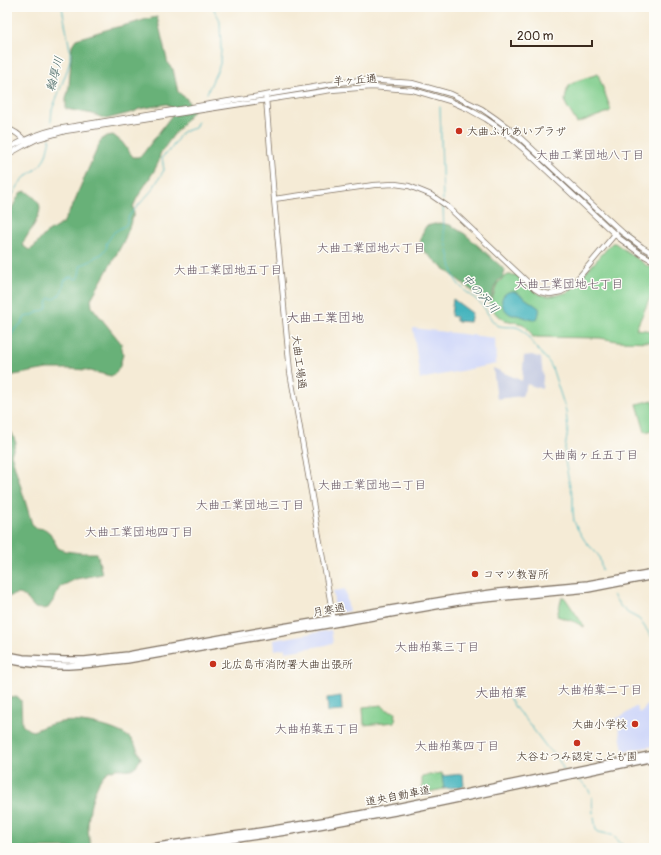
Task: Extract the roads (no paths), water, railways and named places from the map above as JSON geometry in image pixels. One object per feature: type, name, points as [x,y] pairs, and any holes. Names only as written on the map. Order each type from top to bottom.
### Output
[{"type":"highway","name":"月寒通","points":[[7,660],[30,664],[68,666],[127,660],[469,596],[588,584],[654,572]]},
{"type":"highway","name":"月寒通","points":[[7,655],[42,660],[85,660],[128,655],[265,630],[464,601],[588,589],[654,576]]},
{"type":"highway","name":"道央自動車道","points":[[144,848],[268,830],[336,818],[654,754]]},
{"type":"highway","name":"道央自動車道","points":[[175,848],[285,832],[400,811],[654,758]]},
{"type":"main road","name":"羊ヶ丘通","points":[[7,155],[42,132],[57,129],[360,80],[418,85],[451,94],[482,109],[495,118],[515,134],[619,230],[637,244],[654,254]]},
{"type":"main road","name":"羊ヶ丘通","points":[[7,149],[25,142],[65,131],[331,90],[358,87],[384,87],[413,90],[450,101],[468,109],[499,128],[514,140],[615,234],[632,248],[654,261]]},
{"type":"main road","name":"大曲工場通","points":[[266,95],[290,372],[334,621]]},
{"type":"main road","points":[[7,130],[18,134],[25,142]]},
{"type":"main road","points":[[274,199],[381,184],[409,186],[432,195],[447,206],[535,289],[540,292],[550,294],[561,292],[574,283],[619,230]]},
{"type":"water","points":[[512,291],[516,292],[539,308],[539,315],[536,320],[518,315],[512,315],[505,310],[502,299],[504,295]]},
{"type":"water","points":[[453,299],[472,313],[470,322],[456,321],[456,317],[451,316]]},
{"type":"water","points":[[341,696],[342,711],[328,712],[327,698]]},
{"type":"water","points":[[463,774],[464,786],[444,789],[442,776]]},
{"type":"waterway","name":"輪厚川","points":[[51,121],[52,110],[70,59],[70,50],[62,7]]},
{"type":"waterway","points":[[207,93],[220,64],[220,22],[213,7]]},
{"type":"waterway","name":"中の沢川","points":[[440,107],[443,200]]},
{"type":"waterway","points":[[7,344],[15,329],[22,323],[25,317],[36,314],[38,311],[45,310],[48,300],[50,298],[54,299],[60,294],[64,281],[69,277],[73,277],[75,279],[78,278],[81,265],[102,254],[107,247],[106,244],[114,232],[126,225],[129,216],[152,190],[164,170],[162,157],[171,149],[182,132],[195,128],[198,121]]},
{"type":"waterway","name":"輪厚川","points":[[7,204],[24,178],[42,163],[46,155],[50,139]]},
{"type":"waterway","name":"中の沢川","points":[[443,205],[444,232],[454,277],[457,282],[482,305],[497,325],[520,328],[528,336],[552,368],[566,411],[568,430],[564,455],[573,496],[574,521],[585,541],[599,556],[602,570]]},
{"type":"waterway","name":"中の沢川","points":[[613,595],[620,606],[628,613],[639,619],[654,640]]},
{"type":"waterway","points":[[508,696],[517,710],[548,749],[556,755],[564,770]]},
{"type":"waterway","points":[[573,777],[583,783],[590,793]]},
{"type":"waterway","points":[[592,797],[593,813]]},
{"type":"waterway","points":[[594,817],[596,830],[612,835],[626,848]]},
{"type":"waterway","points":[[266,848],[273,847]]},
{"type":"place","name":"大曲ふれあいプラザ","points":[[459,131]]},
{"type":"place","name":"コマツ教習所","points":[[475,574]]},
{"type":"place","name":"北広島市消防署大曲出張所","points":[[213,664]]},
{"type":"place","name":"大曲小学校","points":[[635,724]]},
{"type":"place","name":"大谷むつみ認定こども園","points":[[577,743]]},
{"type":"district","name":"大曲工業団地八丁目","points":[[590,155]]},
{"type":"district","name":"大曲工業団地六丁目","points":[[371,248]]},
{"type":"district","name":"大曲工業団地五丁目","points":[[228,270]]},
{"type":"district","name":"大曲工業団地七丁目","points":[[569,284]]},
{"type":"district","name":"大曲工業団地","points":[[325,318]]},
{"type":"district","name":"大曲南ヶ丘五丁目","points":[[590,455]]},
{"type":"district","name":"大曲工業団地二丁目","points":[[372,485]]},
{"type":"district","name":"大曲工業団地三丁目","points":[[250,505]]},
{"type":"district","name":"大曲工業団地四丁目","points":[[139,532]]},
{"type":"district","name":"大曲柏葉三丁目","points":[[437,647]]},
{"type":"district","name":"大曲柏葉二丁目","points":[[600,690]]},
{"type":"district","name":"大曲柏葉","points":[[501,693]]},
{"type":"district","name":"大曲柏葉五丁目","points":[[317,729]]},
{"type":"district","name":"大曲柏葉四丁目","points":[[457,746]]}]
